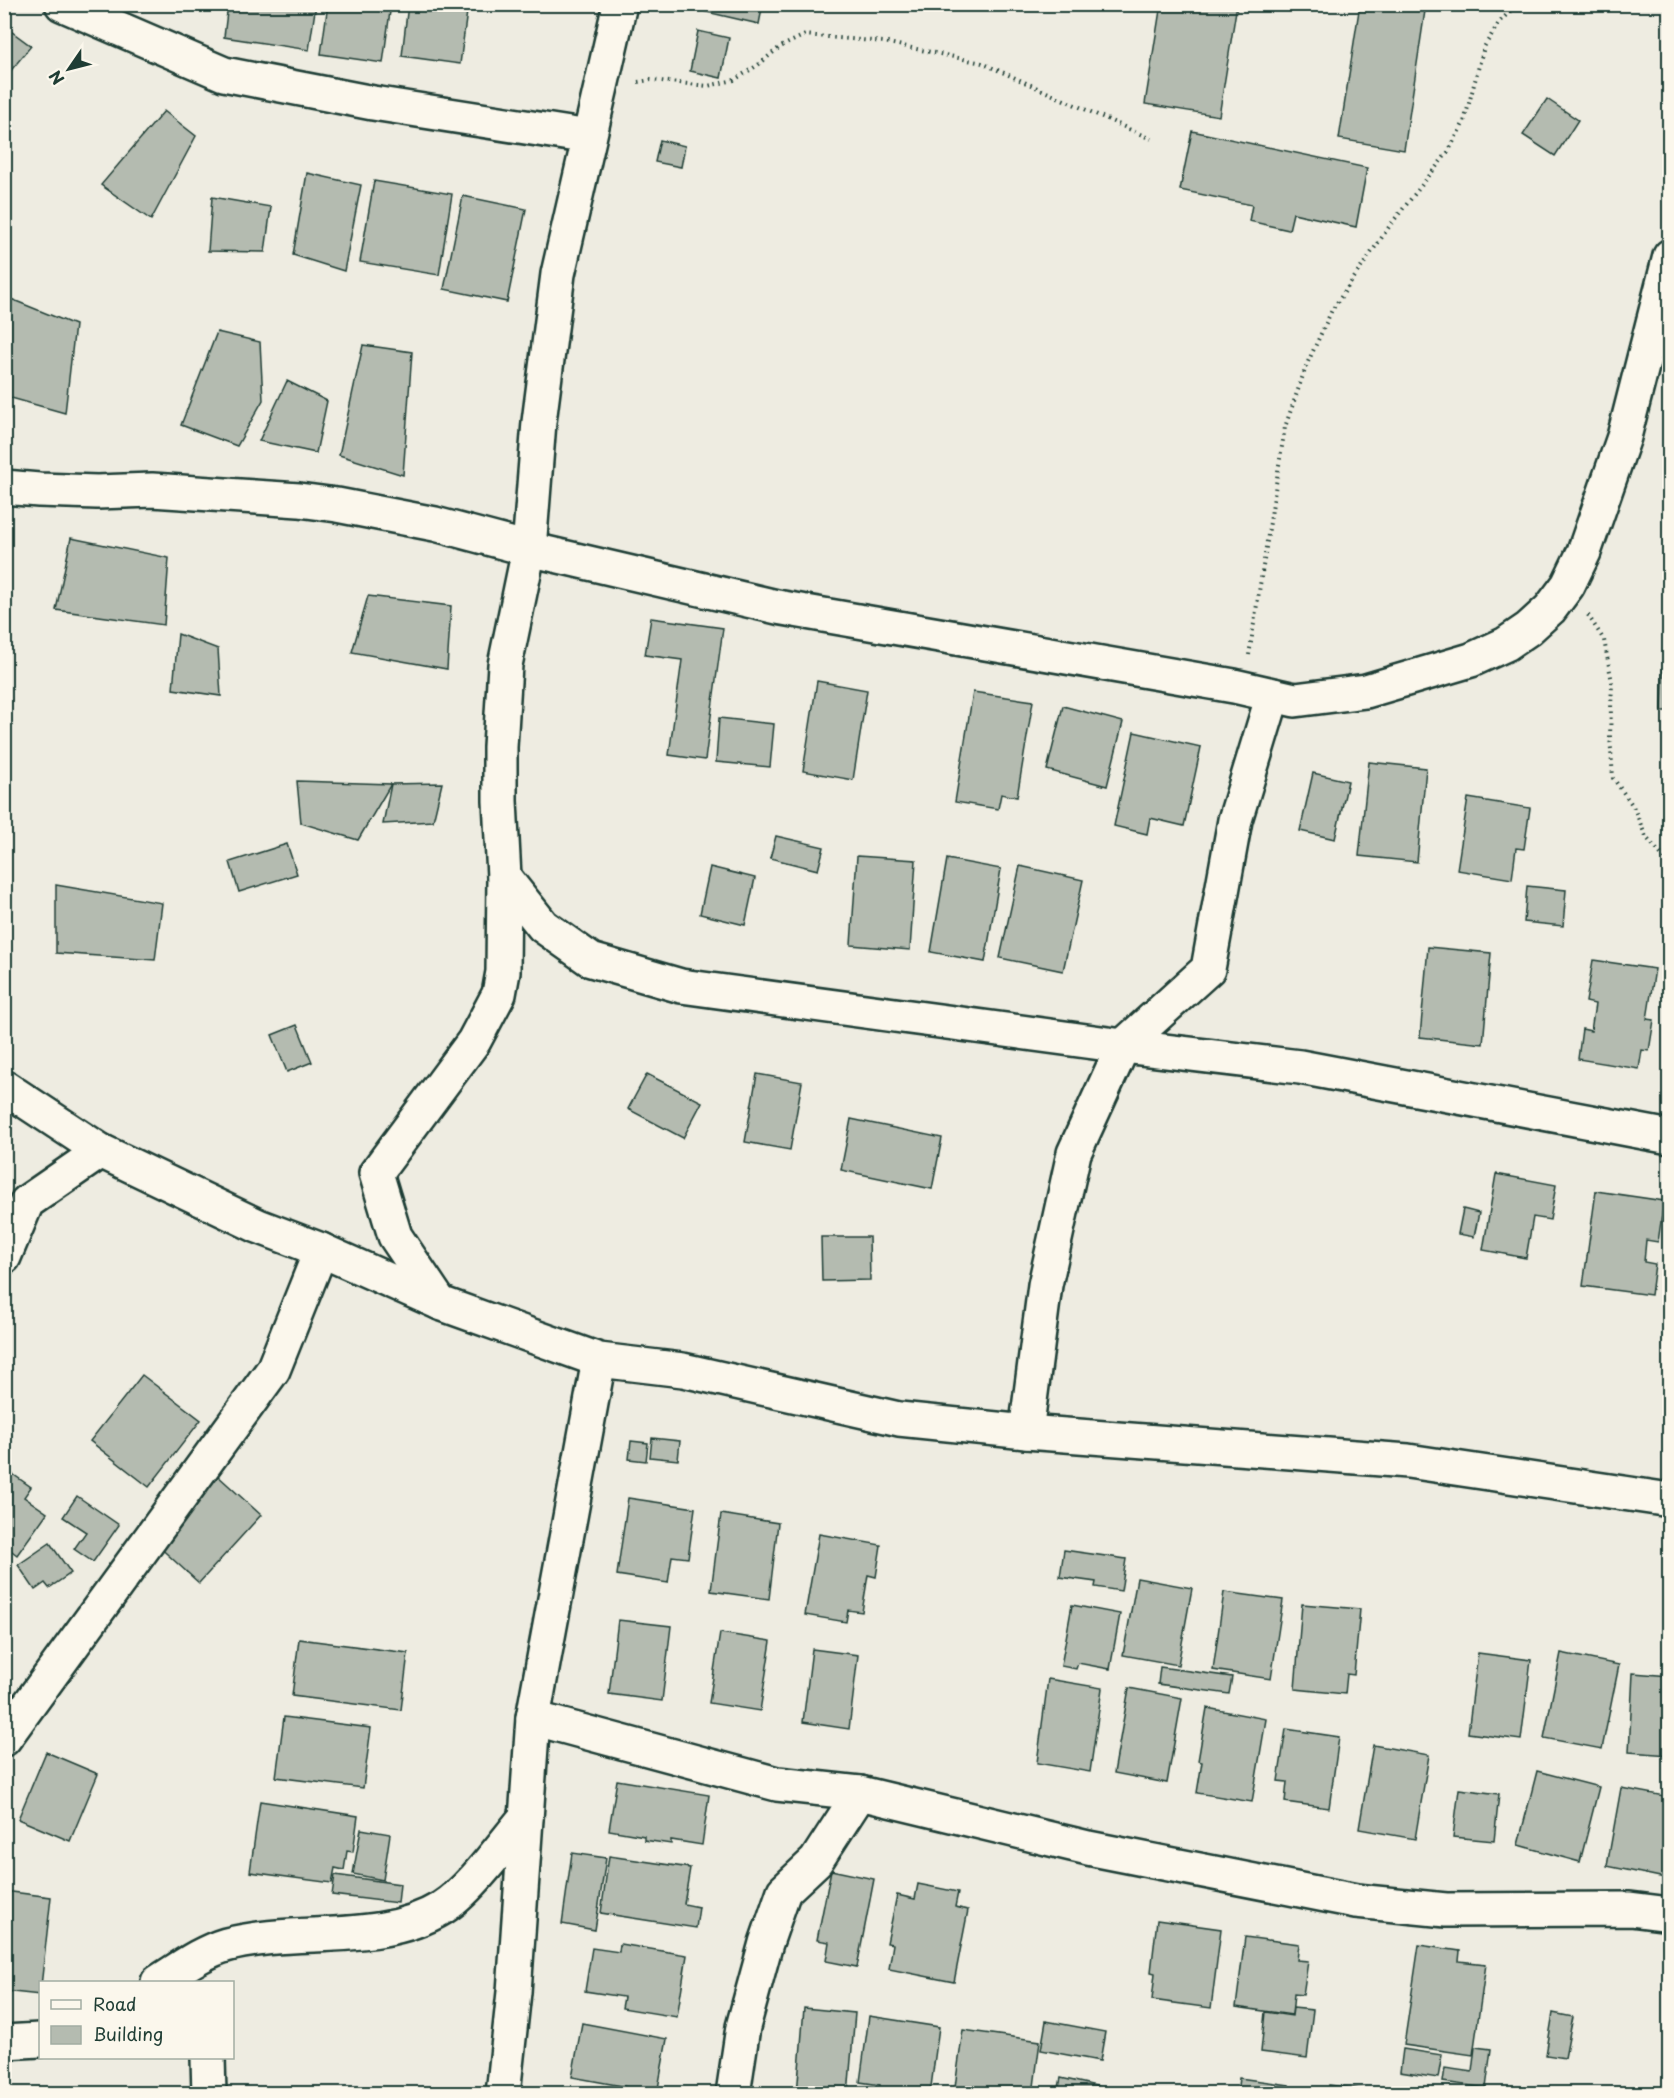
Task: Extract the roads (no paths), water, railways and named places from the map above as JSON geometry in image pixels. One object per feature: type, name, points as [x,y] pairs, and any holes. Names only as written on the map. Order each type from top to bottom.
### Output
[{"type":"street","points":[[62,4],[224,74],[373,103],[589,137]]},
{"type":"street","points":[[440,1303],[394,1236],[376,1173],[474,1041],[499,994],[503,972],[504,877],[500,747],[505,677],[529,549],[539,422],[558,274],[620,4]]},
{"type":"street","points":[[4,487],[97,492],[152,490],[320,502],[435,524],[529,549],[777,606],[1295,700],[1366,691],[1471,660],[1506,644],[1528,629],[1550,609],[1568,585],[1584,552],[1624,437],[1670,256]]},
{"type":"street","points":[[1026,1432],[1045,1285],[1074,1153],[1123,1046],[1208,969],[1258,692]]},
{"type":"street","points":[[504,877],[543,926],[591,960],[681,986],[1123,1046],[1300,1067],[1670,1137]]},
{"type":"street","points":[[4,1087],[101,1151],[258,1226],[321,1250],[440,1303],[599,1360],[683,1370],[899,1419],[1026,1432],[1408,1461],[1670,1500]]},
{"type":"street","points":[[4,1257],[27,1202],[101,1151]]},
{"type":"street","points":[[4,1739],[273,1371],[321,1250]]},
{"type":"street","points":[[503,2094],[514,1992],[533,1718],[599,1360]]},
{"type":"street","points":[[533,1718],[777,1784],[860,1793],[1088,1848],[1356,1901],[1446,1910],[1630,1909],[1670,1914]]},
{"type":"street","points":[[733,2094],[743,2028],[783,1891],[816,1861],[860,1793]]},
{"type":"street","points":[[164,1981],[195,1971],[225,1946],[268,1938],[379,1930],[411,1922],[443,1908],[466,1888],[526,1817]]},
{"type":"street","points":[[4,2042],[39,2040]]},
{"type":"street","points":[[208,2059],[209,2094]]}]
